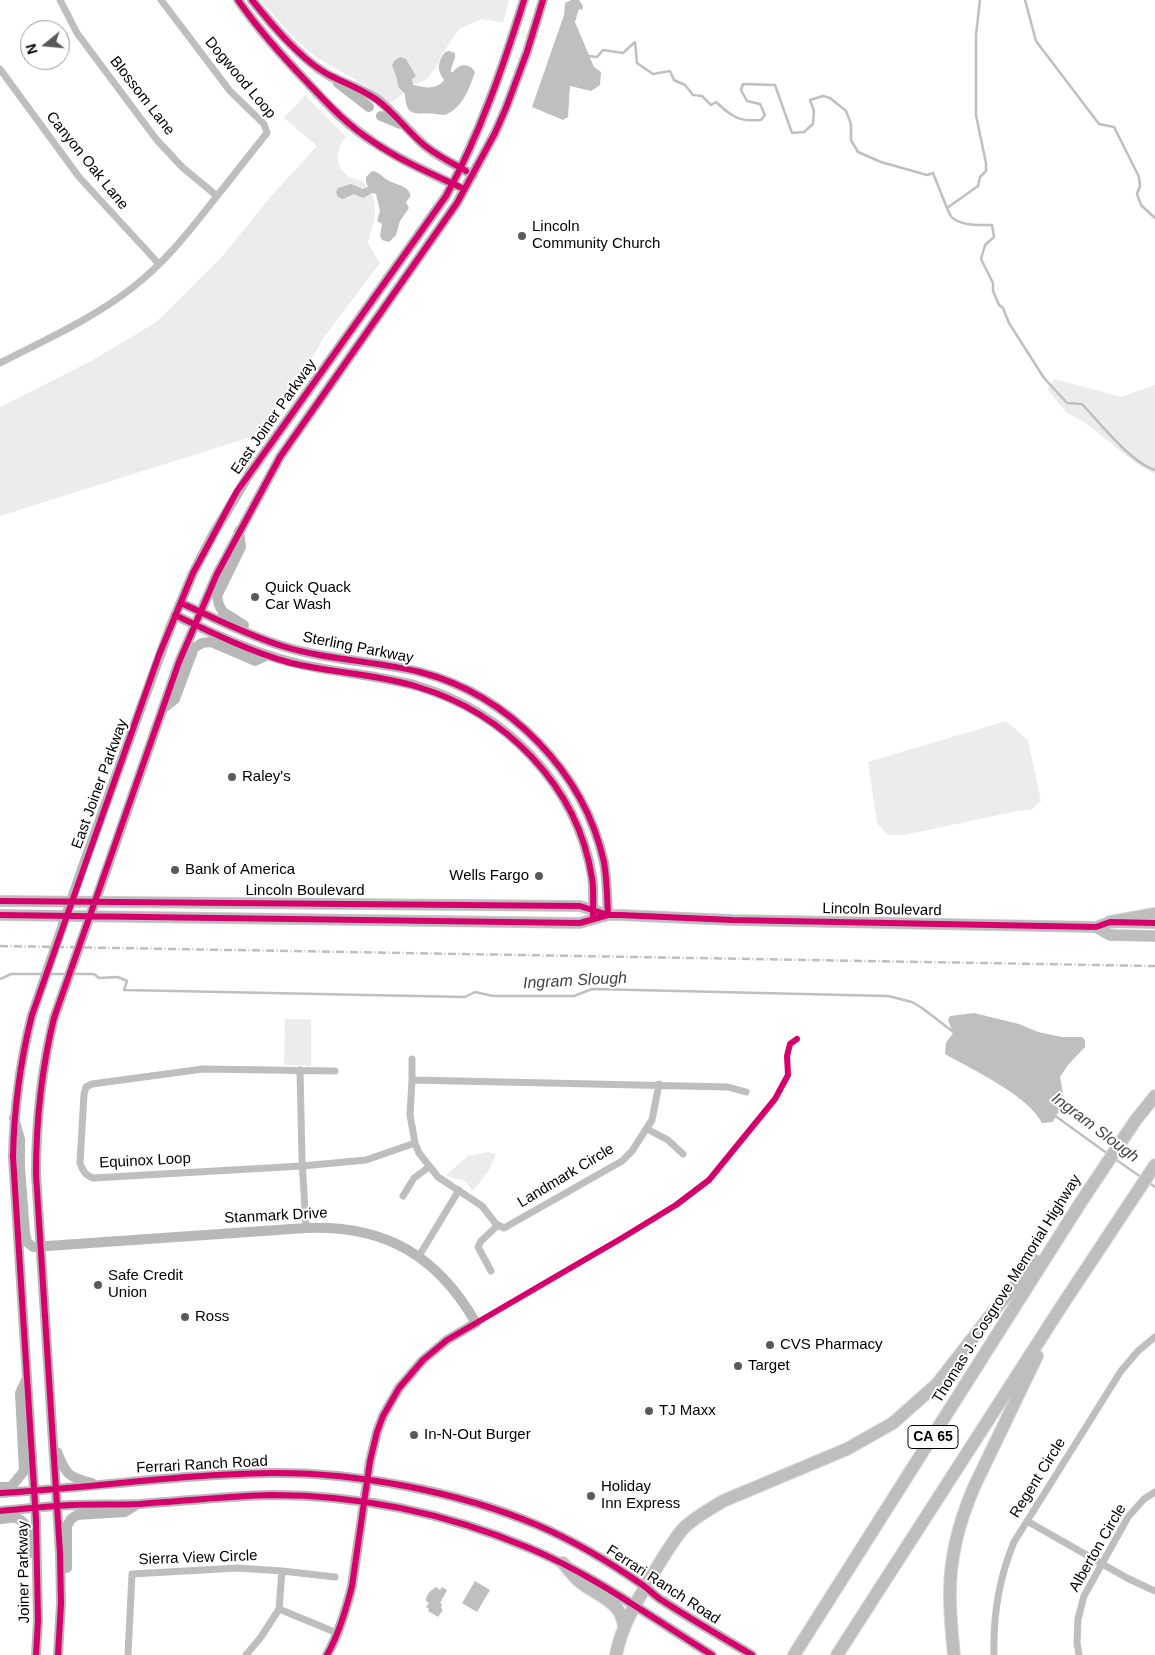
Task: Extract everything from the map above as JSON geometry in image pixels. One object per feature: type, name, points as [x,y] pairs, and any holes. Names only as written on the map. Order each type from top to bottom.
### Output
[{"type":"highway","points":[[1110,922],[1155,914]]},
{"type":"highway","name":"Thomas J. Cosgrove Memorial Highway","points":[[797,1650],[1065,1226],[1135,1121],[1155,1096]]},
{"type":"highway","name":"CA 65","points":[[837,1655],[1061,1307],[1155,1165]]},
{"type":"highway","points":[[616,1655],[624,1627],[645,1587],[682,1530],[706,1511],[753,1487],[847,1449],[892,1423],[937,1384],[1000,1303],[1065,1226]]},
{"type":"highway","points":[[954,1655],[950,1596],[952,1564],[957,1534],[965,1509],[992,1449],[1061,1307]]},
{"type":"highway","points":[[563,1563],[579,1582],[616,1606],[621,1614],[624,1627]]},
{"type":"highway","points":[[846,1655],[867,1606]]},
{"type":"main road","points":[[238,0],[287,61],[331,108],[350,125],[386,151],[464,189]]},
{"type":"main road","points":[[252,0],[298,51],[369,107]]},
{"type":"main road","name":"East Joiner Parkway","points":[[82,869],[175,615],[208,545],[237,491],[418,236],[452,184],[475,136],[497,82],[524,0]]},
{"type":"main road","name":"East Joiner Parkway","points":[[41,1245],[37,1210],[36,1132],[46,1050],[54,1018],[194,624],[239,530],[280,457],[457,203],[495,133],[514,89],[543,0]]},
{"type":"main road","points":[[333,77],[341,79],[375,98],[388,108],[425,146],[473,174]]},
{"type":"main road","points":[[381,116],[406,127]]},
{"type":"main road","points":[[239,530],[241,547],[217,596],[219,605],[223,612],[275,643]]},
{"type":"main road","name":"Sterling Parkway","points":[[181,603],[275,643],[297,650],[430,675],[456,685],[485,700],[518,724],[549,754],[563,772],[583,805],[598,841],[604,862],[608,915]]},
{"type":"main road","name":"Sterling Parkway","points":[[175,615],[268,655],[298,664],[417,686],[465,705],[496,725],[523,747],[538,763],[570,812],[585,846],[588,859],[592,882],[593,915]]},
{"type":"main road","points":[[163,710],[175,698],[194,648],[202,643],[211,642],[255,661],[268,655]]},
{"type":"main road","name":"Joiner Parkway","points":[[36,1655],[38,1621],[36,1508],[14,1177],[14,1118],[19,1077],[32,1015],[82,869]]},
{"type":"main road","name":"Lincoln Boulevard","points":[[0,901],[580,906],[593,915]]},
{"type":"main road","name":"Lincoln Boulevard","points":[[0,916],[576,924],[593,915],[608,915],[732,920],[1096,927],[1110,922],[1155,923]]},
{"type":"main road","name":"Lincoln Boulevard","points":[[1096,927],[1110,935],[1155,936]]},
{"type":"main road","points":[[14,1118],[20,1139],[20,1167],[26,1238],[29,1245],[33,1247],[41,1245],[60,1553],[58,1655]]},
{"type":"main road","name":"Stanmark Drive","points":[[41,1245],[327,1227],[360,1231],[389,1240],[419,1256],[452,1286],[476,1322],[435,1349],[399,1388],[383,1416],[377,1432],[367,1480]]},
{"type":"main road","points":[[0,1488],[11,1487],[24,1471],[20,1393],[26,1379]]},
{"type":"main road","points":[[53,1443],[68,1474],[75,1479],[98,1484]]},
{"type":"main road","name":"Ferrari Ranch Road","points":[[0,1493],[98,1484],[272,1473],[367,1480],[432,1493],[473,1503],[522,1520],[575,1544],[645,1587],[661,1600],[752,1655]]},
{"type":"main road","points":[[327,1655],[347,1606],[352,1586],[367,1480]]},
{"type":"main road","points":[[0,1511],[57,1506],[139,1504],[272,1495],[364,1502],[467,1525],[525,1546],[563,1563],[712,1655]]},
{"type":"main road","points":[[60,1620],[68,1607],[67,1526],[71,1519],[77,1514],[125,1512],[139,1504]]},
{"type":"main road","points":[[0,1519],[16,1518],[29,1530],[38,1621]]},
{"type":"street","name":"Blossom Lane","points":[[60,0],[77,33],[156,139],[182,167],[216,196]]},
{"type":"street","name":"Dogwood Loop","points":[[0,363],[72,326],[112,302],[134,286],[188,234],[267,133],[264,124],[230,91],[161,0]]},
{"type":"street","name":"Canyon Oak Lane","points":[[0,69],[79,177],[159,264]]},
{"type":"street","points":[[412,1059],[410,1115],[415,1143],[419,1153],[438,1177],[482,1206],[498,1225],[481,1241],[478,1247],[492,1271]]},
{"type":"street","name":"Equinox Loop","points":[[335,1071],[203,1069],[92,1084],[86,1087],[84,1094],[80,1163],[86,1176],[93,1178],[302,1166],[366,1160],[415,1143]]},
{"type":"street","points":[[300,1070],[302,1166],[306,1228]]},
{"type":"street","points":[[412,1080],[659,1084],[728,1087],[746,1092]]},
{"type":"street","name":"Landmark Circle","points":[[498,1225],[504,1228],[510,1225],[622,1161],[632,1151],[652,1120],[659,1084]]},
{"type":"street","points":[[647,1129],[668,1140],[683,1154]]},
{"type":"street","points":[[403,1196],[414,1178],[429,1167]]},
{"type":"street","points":[[419,1256],[459,1190]]},
{"type":"street","name":"Regent Circle","points":[[994,1655],[994,1633],[1004,1565],[1014,1542],[1121,1371],[1138,1351],[1155,1337]]},
{"type":"street","name":"Alberton Circle","points":[[1079,1655],[1077,1643],[1078,1618],[1084,1596],[1128,1517],[1144,1498],[1155,1492]]},
{"type":"street","points":[[1027,1522],[1126,1578],[1155,1591]]},
{"type":"street","name":"Sierra View Circle","points":[[128,1655],[132,1574],[238,1568],[282,1571]]},
{"type":"street","points":[[246,1655],[261,1637],[279,1608],[282,1571],[335,1577]]},
{"type":"street","points":[[279,1608],[337,1633]]},
{"type":"shaded area","points":[[260,0],[509,0],[503,23],[482,19],[459,29],[426,80],[415,84],[397,86],[403,94],[390,103],[363,84],[316,57],[295,39]]},
{"type":"shaded area","points":[[571,0],[579,0],[583,6],[582,10],[579,9],[575,22],[594,67],[601,72],[600,85],[591,91],[570,86],[568,117],[563,120],[532,107],[564,15],[565,3]]},
{"type":"shaded area","points":[[445,52],[455,53],[451,72],[458,67],[467,65],[475,72],[462,102],[453,111],[445,115],[414,113],[408,108],[405,94],[398,87],[392,65],[394,61],[400,57],[406,59],[416,76],[412,79],[413,85],[434,87],[444,80],[439,70],[439,63]]},
{"type":"shaded area","points":[[305,95],[346,137],[338,153],[341,169],[350,177],[364,183],[373,197],[375,214],[368,243],[380,263],[324,337],[264,426],[254,436],[0,516],[0,407],[91,361],[155,323],[220,259],[272,195],[317,146],[284,118]]},
{"type":"shaded area","points":[[372,171],[403,187],[410,193],[410,197],[406,202],[409,208],[400,221],[396,235],[389,242],[382,240],[380,236],[382,224],[377,221],[380,211],[376,194],[372,193],[363,198],[354,194],[343,199],[338,197],[336,192],[338,188],[351,184],[363,189],[368,187],[366,177]]},
{"type":"shaded area","points":[[1055,379],[1121,397],[1155,385],[1155,474],[1137,464],[1084,422],[1067,413],[1047,389]]},
{"type":"shaded area","points":[[1006,721],[1028,740],[1041,801],[1031,810],[1018,811],[904,835],[888,835],[877,823],[868,762]]},
{"type":"shaded area","points":[[974,1013],[1019,1024],[1038,1032],[1062,1037],[1082,1037],[1085,1040],[1085,1047],[1068,1065],[1060,1077],[1065,1105],[1053,1122],[1042,1123],[1025,1103],[1012,1093],[945,1054],[946,1043],[953,1033],[948,1020],[950,1016]]},
{"type":"shaded area","points":[[285,1019],[311,1019],[311,1066],[284,1065]]},
{"type":"shaded area","points":[[488,1152],[496,1154],[489,1170],[473,1191],[464,1180],[451,1178],[446,1175],[468,1156]]},
{"type":"shaded area","points":[[475,1581],[490,1590],[477,1612],[462,1603]]},
{"type":"shaded area","points":[[436,1587],[440,1590],[442,1587],[447,1590],[440,1603],[443,1610],[438,1617],[428,1611],[429,1609],[426,1607],[429,1603],[426,1599],[430,1591]]},
{"type":"waterway","points":[[980,0],[976,35],[976,115],[986,171],[980,177],[978,186],[947,208],[952,217],[963,223],[992,225],[994,237],[985,245],[981,259],[993,283],[993,291],[999,305],[1003,308],[1009,323],[1044,378],[1067,403],[1082,404],[1126,451],[1146,466],[1155,470]]},
{"type":"waterway","points":[[1025,0],[1036,41],[1099,124],[1114,127],[1139,177],[1140,186],[1137,194],[1141,205],[1155,218]]},
{"type":"waterway","points":[[589,56],[597,57],[603,50],[623,53],[635,42],[637,63],[653,74],[670,71],[674,80],[685,85],[693,95],[702,96],[711,105],[716,102],[731,115],[747,120],[761,120],[765,115],[760,104],[747,101],[741,90],[743,84],[775,85],[792,133],[804,132],[813,124],[814,111],[810,100],[823,96],[830,98],[846,111],[851,124],[851,140],[858,152],[881,162],[927,175],[933,173],[947,208]]},
{"type":"waterway","name":"Ingram Slough","points":[[0,979],[11,974],[43,974]]},
{"type":"waterway","name":"Ingram Slough","points":[[48,974],[68,974]]},
{"type":"waterway","name":"Ingram Slough","points":[[73,974],[94,974],[99,978],[118,977],[127,981],[124,990],[465,997],[475,992],[493,996],[574,996],[592,989],[888,996],[912,1002],[956,1034]]},
{"type":"waterway","name":"Ingram Slough","points":[[1054,1115],[1108,1154]]},
{"type":"waterway","name":"Ingram Slough","points":[[1115,1159],[1141,1177]]},
{"type":"waterway","name":"Ingram Slough","points":[[1148,1182],[1155,1187]]},
{"type":"railway","points":[[0,946],[1155,966]]},
{"type":"cycle path","points":[[238,0],[288,62],[354,128],[393,154],[460,187]]},
{"type":"cycle path","points":[[252,0],[289,43],[311,63],[322,71],[377,100],[424,145],[466,171]]},
{"type":"cycle path","points":[[36,1655],[38,1621],[36,1520],[13,1157],[18,1086],[32,1015],[159,655],[193,573],[237,491],[446,196],[470,149],[490,100],[524,0]]},
{"type":"cycle path","points":[[58,1655],[61,1603],[60,1553],[36,1174],[40,1096],[54,1018],[179,662],[217,574],[280,457],[457,203],[495,133],[506,108],[527,52],[543,0]]},
{"type":"cycle path","points":[[181,603],[243,632],[282,646],[299,651],[403,668],[453,683],[483,699],[512,718],[538,742],[560,768],[579,798],[594,829],[604,862],[608,915]]},
{"type":"cycle path","points":[[175,615],[246,648],[276,659],[323,669],[387,679],[418,687],[450,699],[480,715],[508,735],[532,758],[554,784],[571,813],[584,844],[592,878],[593,916]]},
{"type":"cycle path","points":[[0,901],[580,906],[608,915]]},
{"type":"cycle path","points":[[0,915],[580,923],[608,915],[620,915],[732,920],[1096,927],[1110,922],[1155,923]]},
{"type":"cycle path","points":[[327,1655],[342,1622],[352,1586],[370,1461],[377,1432],[383,1416],[399,1388],[423,1360],[447,1340],[622,1238],[676,1205],[709,1180],[775,1099],[788,1075],[787,1056],[790,1044],[797,1039]]},
{"type":"cycle path","points":[[0,1493],[169,1478],[271,1473],[337,1476],[407,1486],[507,1513],[551,1531],[605,1561],[644,1586],[660,1599],[752,1655]]},
{"type":"cycle path","points":[[0,1511],[63,1505],[140,1504],[272,1495],[338,1498],[403,1509],[467,1525],[553,1559],[600,1584],[712,1655]]},
{"type":"place","name":"Lincoln Community Church","points":[[522,236]]},
{"type":"place","name":"Quick Quack Car Wash","points":[[255,597]]},
{"type":"place","name":"Raley's","points":[[232,777]]},
{"type":"place","name":"Bank of America","points":[[175,870]]},
{"type":"place","name":"Wells Fargo","points":[[539,876]]},
{"type":"place","name":"Safe Credit Union","points":[[98,1285]]},
{"type":"place","name":"Ross","points":[[185,1317]]},
{"type":"place","name":"CVS Pharmacy","points":[[770,1345]]},
{"type":"place","name":"Target","points":[[738,1366]]},
{"type":"place","name":"TJ Maxx","points":[[649,1411]]},
{"type":"place","name":"In-N-Out Burger","points":[[414,1435]]},
{"type":"place","name":"Holiday Inn Express","points":[[591,1496]]}]
